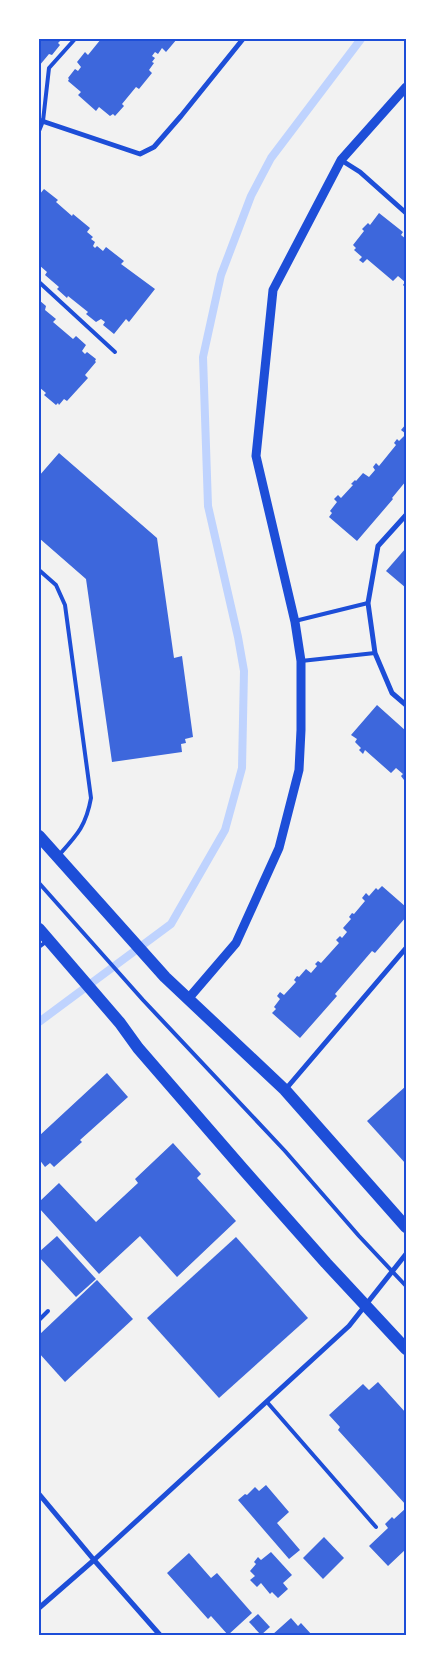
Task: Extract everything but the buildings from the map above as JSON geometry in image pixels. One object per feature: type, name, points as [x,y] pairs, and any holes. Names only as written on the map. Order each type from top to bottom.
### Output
[{"type":"main road","points":[[39,836],[166,977],[285,1090],[406,1227]]},
{"type":"main road","points":[[39,929],[44,943],[72,968],[120,1023],[138,1048],[242,1168],[406,1349]]},
{"type":"street","points":[[41,121],[140,154],[154,147],[243,39]]},
{"type":"street","points":[[188,999],[236,943],[280,848],[299,770],[301,661],[295,622],[256,456],[273,290],[341,160],[406,87]]},
{"type":"street","points":[[341,160],[360,172],[406,212]]},
{"type":"street","points":[[406,515],[378,546],[368,603],[375,652],[392,693],[406,705]]},
{"type":"street","points":[[285,1090],[406,948]]},
{"type":"street","points":[[39,1608],[94,1560],[349,1326],[406,1254]]},
{"type":"street","points":[[39,1494],[160,1635]]},
{"type":"lane","points":[[39,131],[48,68],[75,39]]},
{"type":"lane","points":[[39,282],[114,352]]},
{"type":"lane","points":[[39,570],[56,585],[64,605],[91,798],[88,817],[79,832],[57,857]]},
{"type":"lane","points":[[295,622],[368,603]]},
{"type":"lane","points":[[301,661],[375,652]]},
{"type":"lane","points":[[39,883],[143,1000],[285,1151],[359,1236],[406,1286]]},
{"type":"lane","points":[[39,1320],[48,1311]]},
{"type":"lane","points":[[267,1402],[376,1527]]},
{"type":"waterway","points":[[39,1022],[171,924],[225,830],[242,768],[244,671],[208,506],[203,357],[221,275],[251,196],[271,158],[361,39]]}]
